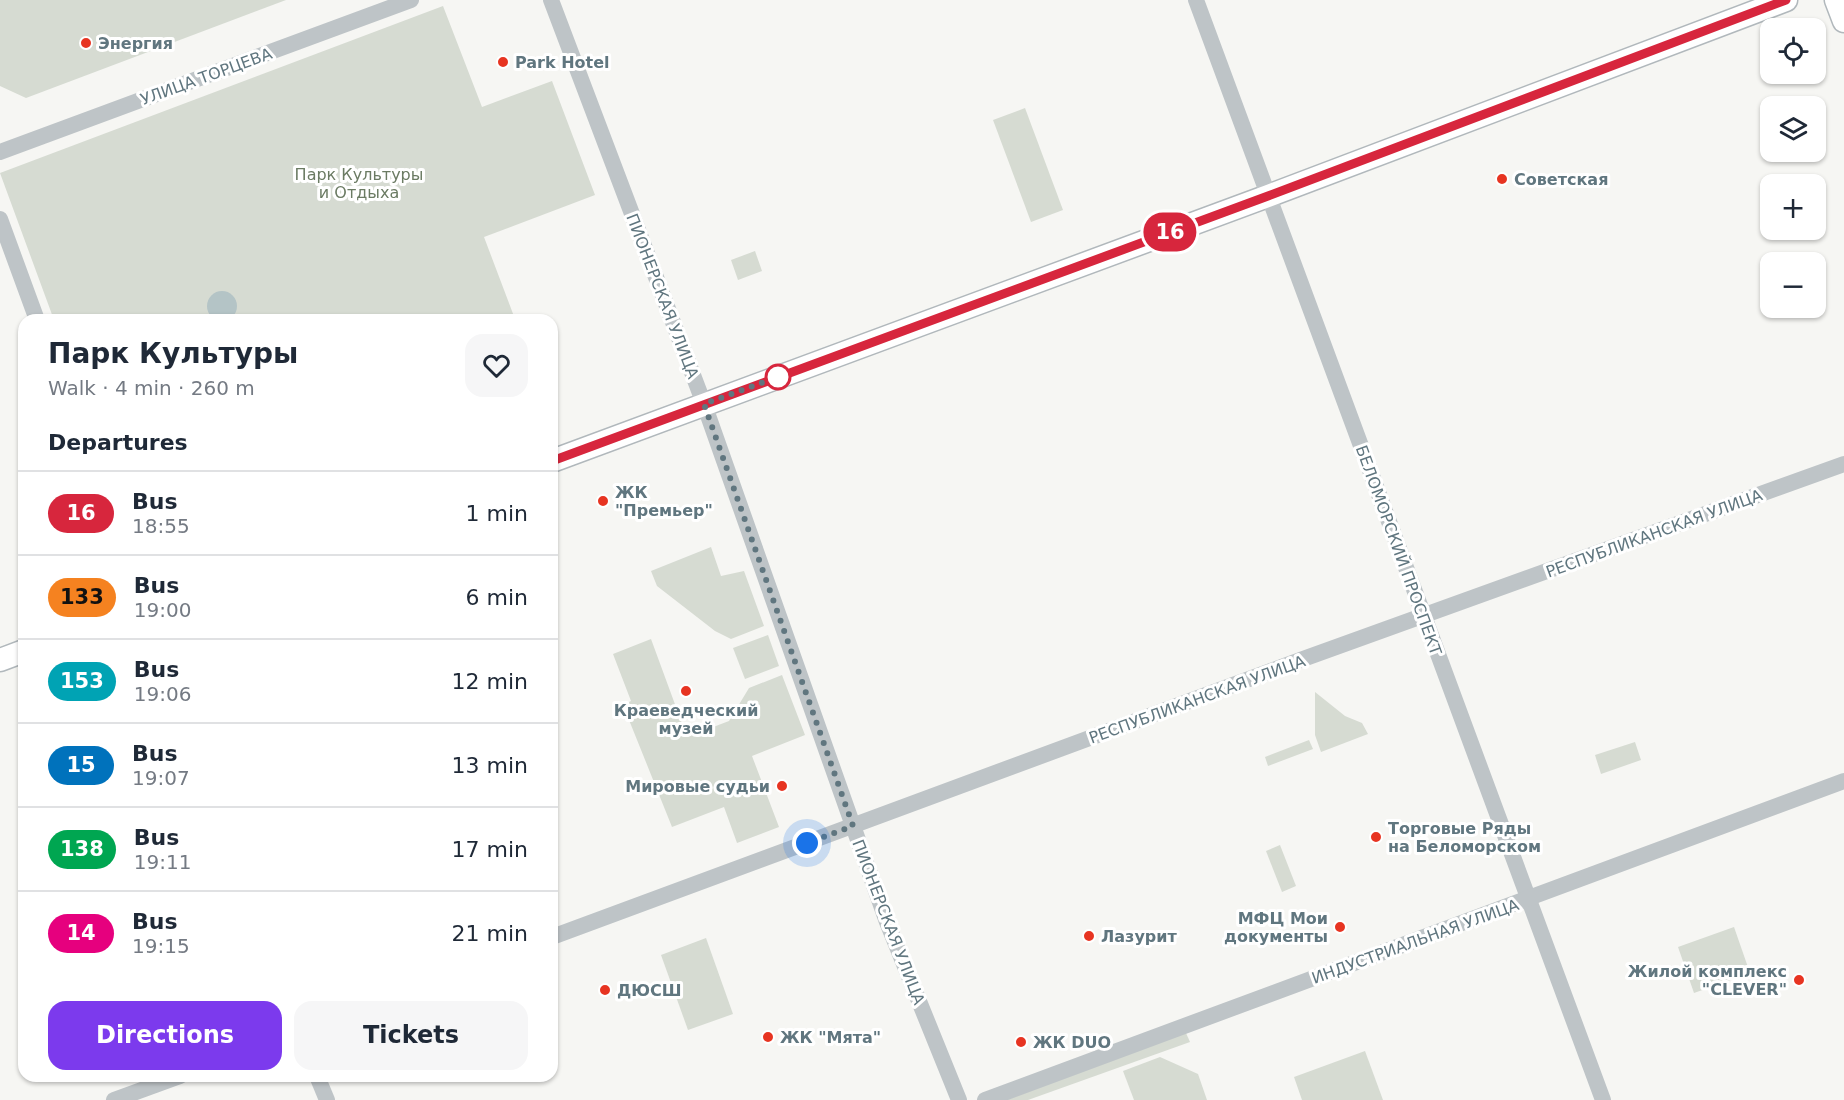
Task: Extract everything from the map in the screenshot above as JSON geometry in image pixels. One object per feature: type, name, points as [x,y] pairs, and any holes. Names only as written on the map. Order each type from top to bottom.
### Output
[{"type":"street","name":"УЛИЦА ТОРЦЕВА","points":[[0,152],[411,0]]},
{"type":"street","name":"ПИОНЕРСКАЯ УЛИЦА","points":[[551,0],[704,404],[887,922],[959,1100]]},
{"type":"street","name":"БЕЛОМОРСКИЙ ПРОСПЕКТ","points":[[1196,0],[1603,1100]]},
{"type":"street","points":[[558,459],[1268,196],[1786,0]]},
{"type":"street","points":[[1836,0],[1844,21]]},
{"type":"street","points":[[0,219],[35,314]]},
{"type":"street","name":"РЕСПУБЛИКАНСКАЯ УЛИЦА","points":[[558,936],[1424,616],[1844,464]]},
{"type":"street","points":[[0,660],[18,653]]},
{"type":"street","name":"ИНДУСТРИАЛЬНАЯ УЛИЦА","points":[[985,1100],[1844,781]]},
{"type":"street","points":[[114,1100],[164,1082]]},
{"type":"street","points":[[320,1082],[327,1100]]},
{"type":"green space","name":"Энергия","points":[[0,0],[286,0],[26,98],[0,86]]},
{"type":"green space","name":"Парк Культуры и Отдыха","points":[[443,6],[482,107],[552,81],[595,195],[484,237],[513,314],[52,314],[0,173]]},
{"type":"green space","points":[[1025,108],[1063,210],[1031,222],[993,120]]},
{"type":"green space","points":[[755,251],[762,271],[738,280],[731,260]]},
{"type":"green space","points":[[711,547],[721,576],[744,571],[764,626],[731,639],[715,631],[657,586],[651,571]]},
{"type":"green space","points":[[768,635],[779,666],[745,679],[733,648]]},
{"type":"green space","points":[[651,639],[687,737],[729,721],[749,688],[782,675],[805,735],[752,756],[779,827],[737,843],[724,807],[672,827],[623,705],[631,701],[613,654]]},
{"type":"green space","points":[[1315,692],[1345,716],[1362,723],[1368,734],[1321,752],[1315,735]]},
{"type":"green space","points":[[1309,740],[1313,749],[1268,766],[1265,757]]},
{"type":"green space","points":[[1635,742],[1641,760],[1601,774],[1595,755]]},
{"type":"green space","points":[[1280,845],[1296,886],[1282,892],[1266,851]]},
{"type":"green space","points":[[1734,927],[1750,973],[1694,993],[1678,947]]},
{"type":"green space","points":[[706,938],[733,1014],[688,1030],[661,955]]},
{"type":"green space","points":[[1186,1033],[1190,1042],[1028,1100],[1006,1100]]},
{"type":"green space","points":[[1365,1051],[1383,1100],[1302,1100],[1294,1077]]},
{"type":"green space","points":[[1160,1057],[1198,1074],[1207,1100],[1134,1100],[1123,1071]]},
{"type":"shaded area","points":[[216,292],[228,292],[236,300],[235,314],[209,314],[208,312],[208,300]]},
{"type":"bus line","name":"16","points":[[558,459],[1268,196],[1786,0]]},
{"type":"place","name":"Энергия","points":[[86,43]]},
{"type":"place","name":"Park Hotel","points":[[503,62]]},
{"type":"place","name":"Советская","points":[[1502,179]]},
{"type":"place","name":"ЖК \"Премьер\"","points":[[603,501]]},
{"type":"place","name":"Краеведческий музей","points":[[686,691]]},
{"type":"place","name":"Мировые судьи","points":[[782,786]]},
{"type":"place","name":"Торговые Ряды на Беломорском","points":[[1376,837]]},
{"type":"place","name":"МФЦ Мои документы","points":[[1340,927]]},
{"type":"place","name":"Лазурит","points":[[1089,936]]},
{"type":"place","name":"Жилой комплекс \"СLEVER\"","points":[[1799,980]]},
{"type":"place","name":"ДЮСШ","points":[[605,990]]},
{"type":"place","name":"ЖК \"Мята\"","points":[[768,1037]]},
{"type":"place","name":"ЖК DUO","points":[[1021,1042]]},
{"type":"route","points":[[778,377],[780,376],[704,404],[853,826],[807,843]]}]
